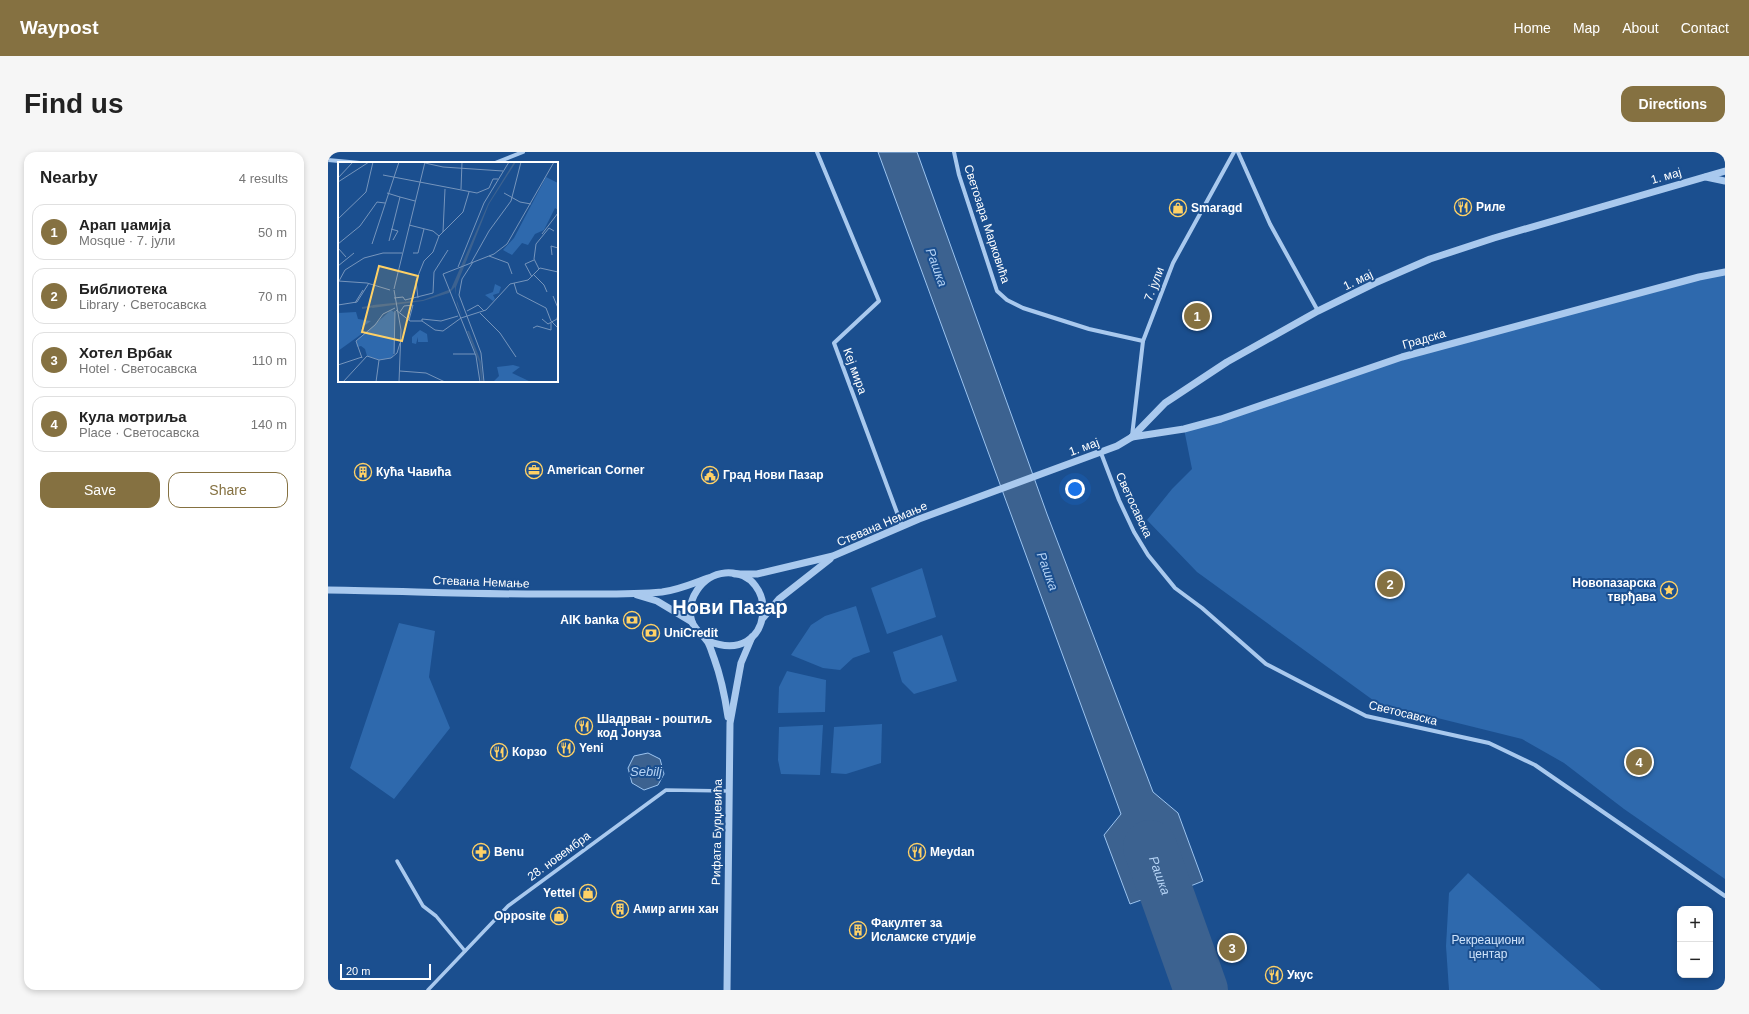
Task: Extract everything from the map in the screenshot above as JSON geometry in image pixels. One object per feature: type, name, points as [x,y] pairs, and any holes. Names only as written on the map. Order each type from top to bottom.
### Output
[{"type":"street","points":[[498,162],[523,152]]},
{"type":"street","name":"Кеј мира","points":[[817,152],[879,301],[834,343],[902,526]]},
{"type":"street","name":"Светозара Марковића","points":[[954,152],[959,175],[997,291],[1007,300],[1023,308],[1089,329],[1144,341]]},
{"type":"street","name":"7. јули","points":[[1132,436],[1144,341],[1173,263],[1234,152]]},
{"type":"street","points":[[1238,152],[1270,224],[1318,311]]},
{"type":"street","points":[[328,160],[349,162]]},
{"type":"street","name":"1. мај","points":[[1034,478],[1117,446],[1132,436],[1166,403],[1227,362],[1318,311],[1375,283],[1430,259],[1494,238],[1725,170]]},
{"type":"street","points":[[1704,176],[1725,181]]},
{"type":"street","name":"Градска","points":[[1132,436],[1184,429],[1199,425],[1268,404],[1402,357],[1699,277],[1725,272]]},
{"type":"street","name":"Светосавска","points":[[1101,453],[1122,507],[1134,532],[1148,555],[1175,588],[1202,608],[1266,664],[1366,716],[1489,743],[1535,765],[1725,896]]},
{"type":"street","name":"Стевана Немање","points":[[735,574],[757,574],[833,556],[902,526],[1034,478]]},
{"type":"street","points":[[763,618],[779,599],[833,556]]},
{"type":"street","points":[[717,574],[735,574],[746,578],[757,590],[764,606],[763,618],[759,628],[752,637],[742,644],[718,646],[708,641],[698,633],[692,622],[690,609],[693,597],[699,586],[708,578],[717,574]]},
{"type":"street","name":"Стевана Немање","points":[[328,590],[445,592],[500,595],[633,593],[662,592],[686,586],[708,578]]},
{"type":"street","points":[[633,593],[657,601],[692,622]]},
{"type":"street","name":"Рифата Бурџевића","points":[[727,990],[728,791],[730,723],[741,663],[752,637]]},
{"type":"street","name":"Рифата Бурџевића","points":[[708,641],[723,690],[730,723]]},
{"type":"street","name":"28. новембра","points":[[428,990],[508,906],[666,790],[728,791]]},
{"type":"street","points":[[396,861],[423,906],[436,916],[465,951]]},
{"type":"green space","points":[[1725,272],[1725,879],[1624,809],[1564,763],[1522,739],[1377,703],[1197,572],[1147,520],[1172,489],[1192,469],[1184,429],[1402,357]]},
{"type":"green space","points":[[922,568],[936,617],[887,634],[871,588]]},
{"type":"green space","points":[[856,606],[870,652],[853,658],[840,670],[823,668],[791,655],[811,625],[825,616]]},
{"type":"green space","points":[[399,623],[435,631],[429,677],[450,728],[394,799],[350,768]]},
{"type":"green space","points":[[942,635],[957,681],[914,694],[902,682],[893,652]]},
{"type":"green space","points":[[787,671],[826,680],[825,712],[778,713],[779,687]]},
{"type":"green space","points":[[882,724],[881,763],[846,774],[831,773],[834,727]]},
{"type":"green space","points":[[823,725],[820,775],[781,774],[778,760],[779,727]]},
{"type":"green space","name":"Рекреациони центар","points":[[1468,873],[1601,990],[1449,990],[1446,946],[1449,893]]},
{"type":"water","points":[[878,152],[917,152],[1047,514],[1153,792],[1178,813],[1203,881],[1188,887],[1196,911],[1156,924],[1147,898],[1130,904],[1104,835],[1121,814]]},
{"type":"water","name":"Sebilj","points":[[648,753],[660,759],[664,774],[658,785],[644,790],[632,783],[628,768],[634,756]]},
{"type":"waterway","name":"Рашка","points":[[1150,847],[1201,990]]},
{"type":"place","name":"Риле","points":[[1463,207]]},
{"type":"place","name":"Smaragd","points":[[1178,208]]},
{"type":"place","name":"Арап џамија","points":[[1197,316]]},
{"type":"place","name":"American Corner","points":[[534,470]]},
{"type":"place","name":"Кућа Чавића","points":[[363,472]]},
{"type":"place","name":"Град Нови Пазар","points":[[710,475]]},
{"type":"place","name":"Библиотека","points":[[1390,584]]},
{"type":"place","name":"Новопазарска тврђава","points":[[1669,590]]},
{"type":"place","name":"AIK banka","points":[[632,620]]},
{"type":"place","name":"UniCredit","points":[[651,633]]},
{"type":"place","name":"Шадрван - роштиљ код Јонуза","points":[[584,726]]},
{"type":"place","name":"Yeni","points":[[566,748]]},
{"type":"place","name":"Корзо","points":[[499,752]]},
{"type":"place","name":"Кула мотриља","points":[[1639,762]]},
{"type":"place","name":"Benu","points":[[481,852]]},
{"type":"place","name":"Meydan","points":[[917,852]]},
{"type":"place","name":"Yettel","points":[[588,893]]},
{"type":"place","name":"Амир агин хан","points":[[620,909]]},
{"type":"place","name":"Opposite","points":[[559,916]]},
{"type":"place","name":"Факултет за Исламске студије","points":[[858,930]]},
{"type":"place","name":"Хотел Врбак","points":[[1232,948]]},
{"type":"place","name":"Укус","points":[[1274,975]]},
{"type":"district","name":"Нови Пазар","points":[[730,607]]}]
